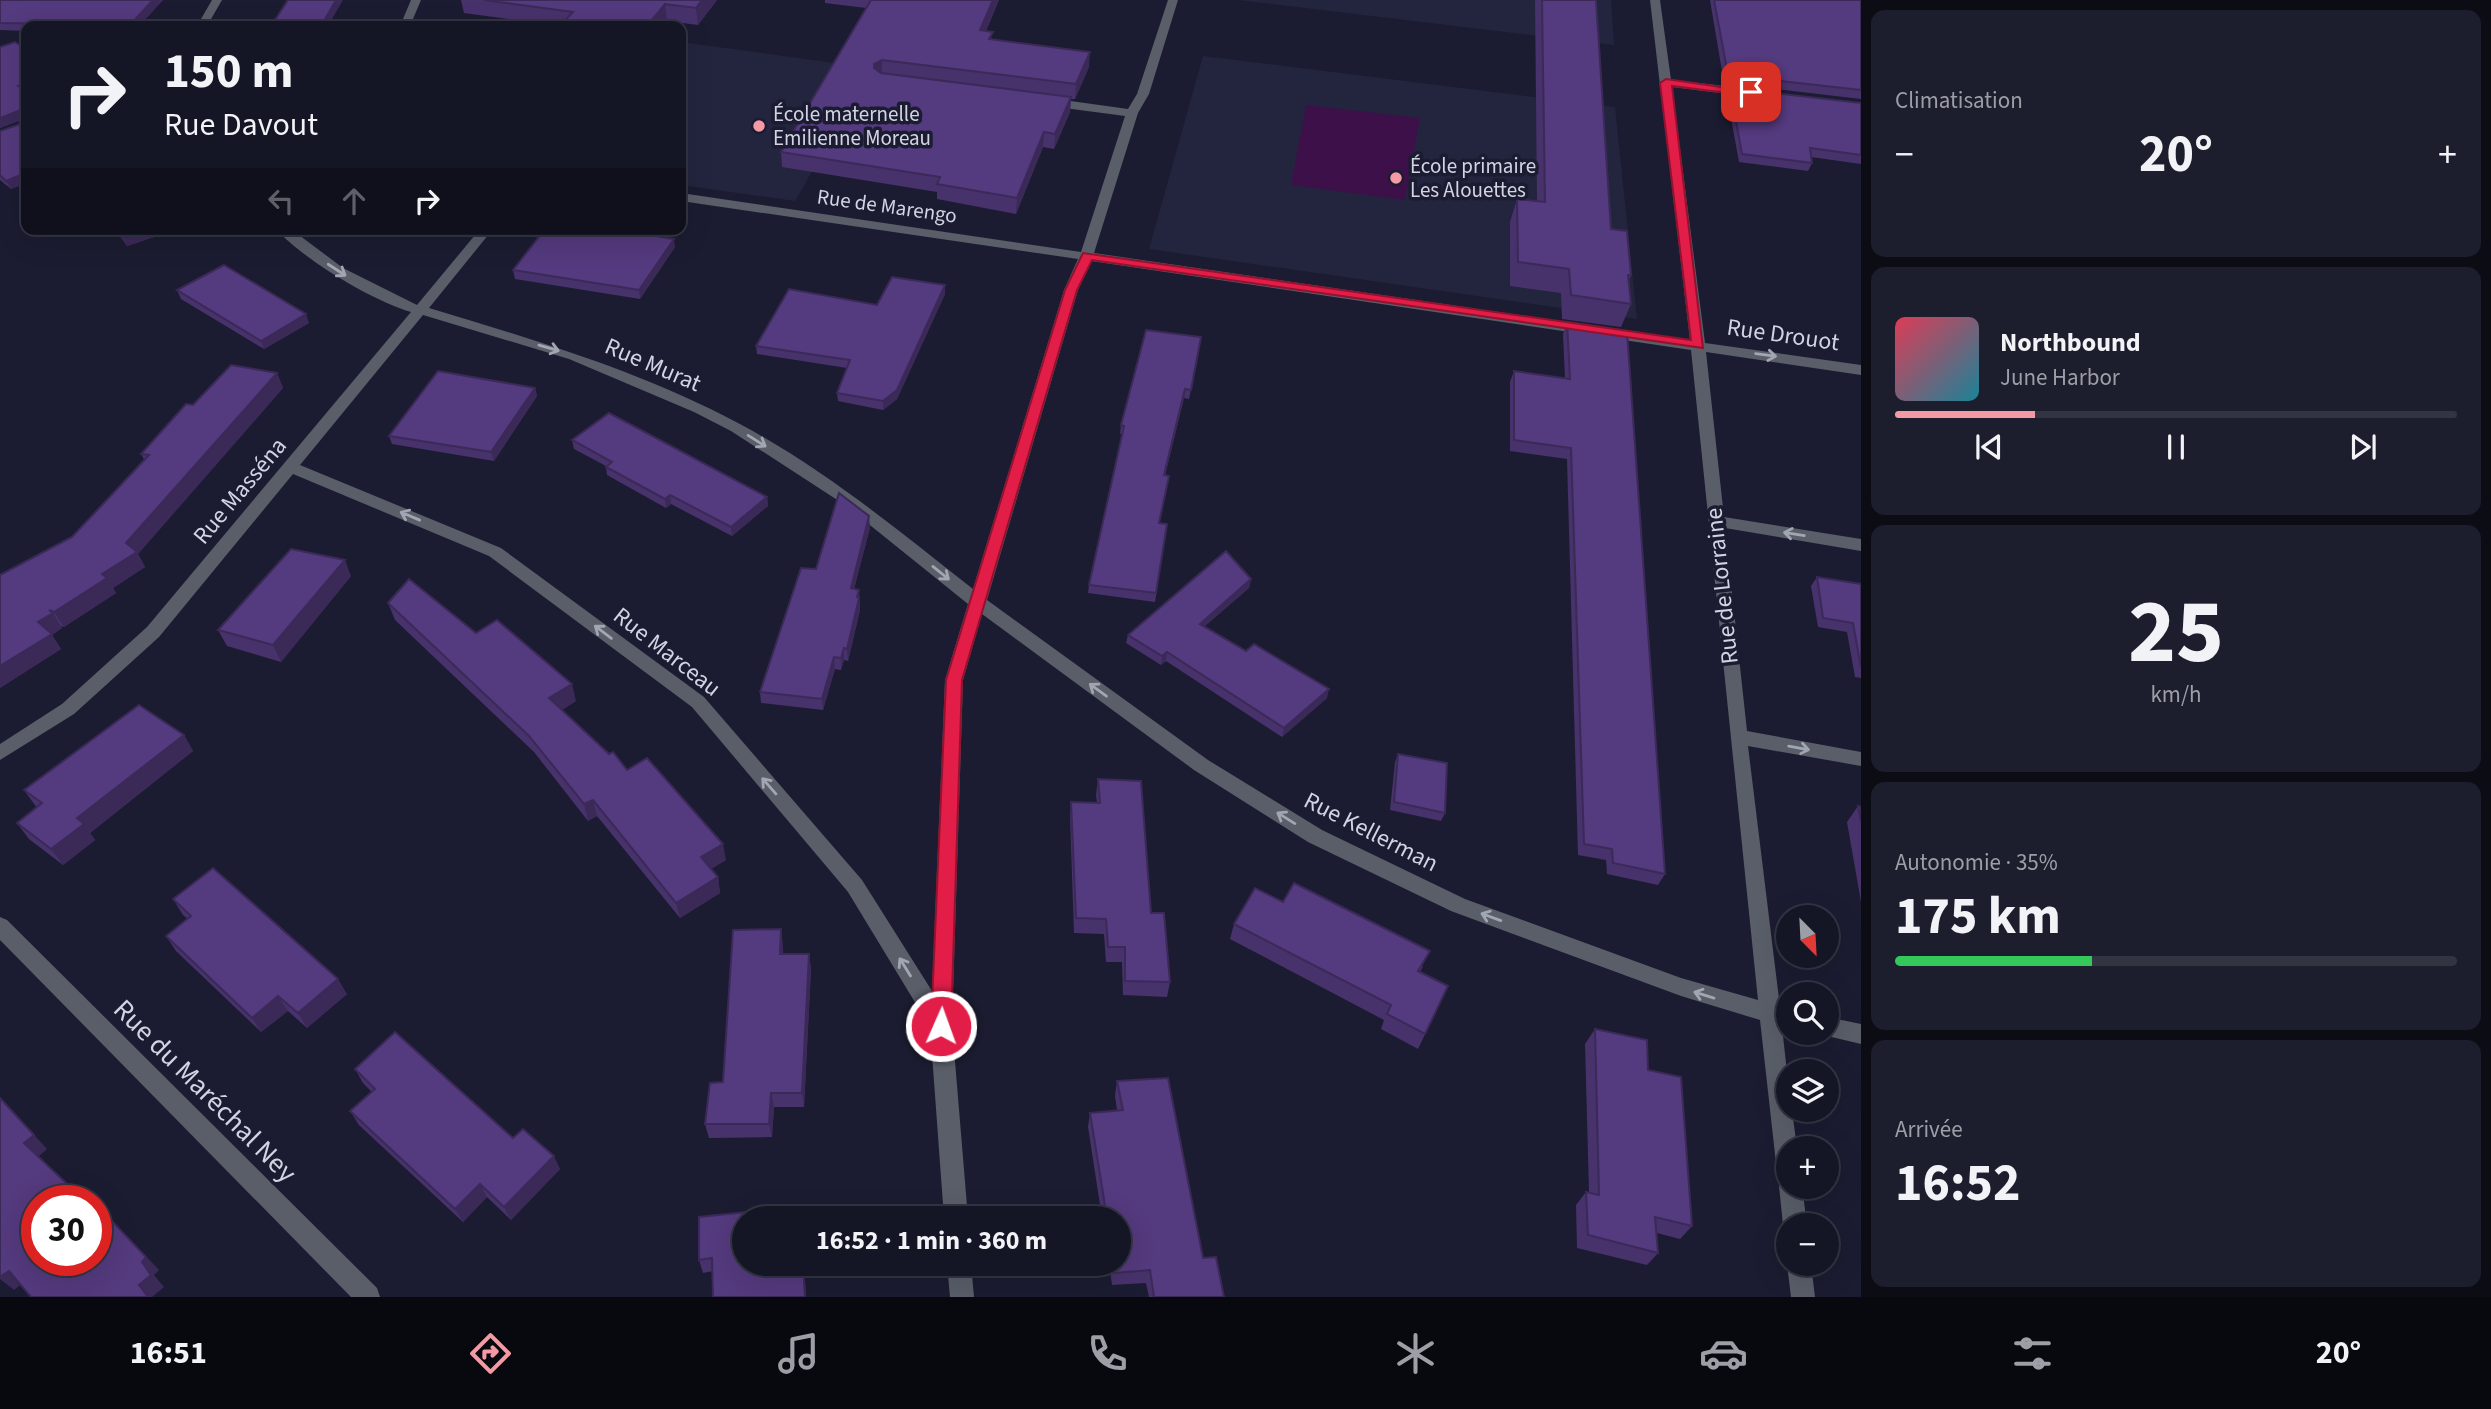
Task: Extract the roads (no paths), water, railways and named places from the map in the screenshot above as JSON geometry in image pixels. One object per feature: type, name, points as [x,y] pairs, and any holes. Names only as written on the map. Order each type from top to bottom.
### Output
[{"type":"street","points":[[205,21],[217,0]]},
{"type":"street","points":[[407,21],[416,0]]},
{"type":"street","points":[[955,1206],[941,1026],[954,680],[1071,290],[1087,255],[1132,113],[1143,94],[1173,0]]},
{"type":"street","name":"Rue de Lorraine","points":[[1655,0],[1698,345],[1738,737],[1776,997]]},
{"type":"street","points":[[1666,83],[1765,94]]},
{"type":"street","points":[[1040,101],[1132,113]]},
{"type":"street","name":"Rue de Marengo","points":[[686,198],[1698,345]]},
{"type":"street","name":"Rue Murat","points":[[290,235],[338,271],[400,304],[573,356],[699,409],[851,500],[976,601]]},
{"type":"street","name":"Rue Masséna","points":[[0,753],[68,709],[153,632],[482,235]]},
{"type":"street","name":"Rue Drouot","points":[[1698,345],[1861,370]]},
{"type":"street","name":"Rue Marceau","points":[[290,467],[495,552],[698,702],[855,886],[941,1026]]},
{"type":"street","points":[[1715,521],[1861,545]]},
{"type":"street","name":"Rue Kellerman","points":[[976,601],[1201,765],[1315,836],[1458,905],[1681,987],[1776,1016]]},
{"type":"street","points":[[1738,737],[1861,759]]},
{"type":"street","name":"Rue du Maréchal Ney","points":[[0,926],[368,1297]]},
{"type":"street","points":[[1839,1029],[1861,1034]]},
{"type":"street","name":"Rue de Lorraine","points":[[1781,1045],[1786,1136]]},
{"type":"street","points":[[960,1276],[962,1297]]},
{"type":"street","points":[[1800,1276],[1803,1297]]},
{"type":"place","name":"École maternelle Emilienne Moreau","points":[[759,126]]},
{"type":"place","name":"École primaire Les Alouettes","points":[[1396,178]]}]
